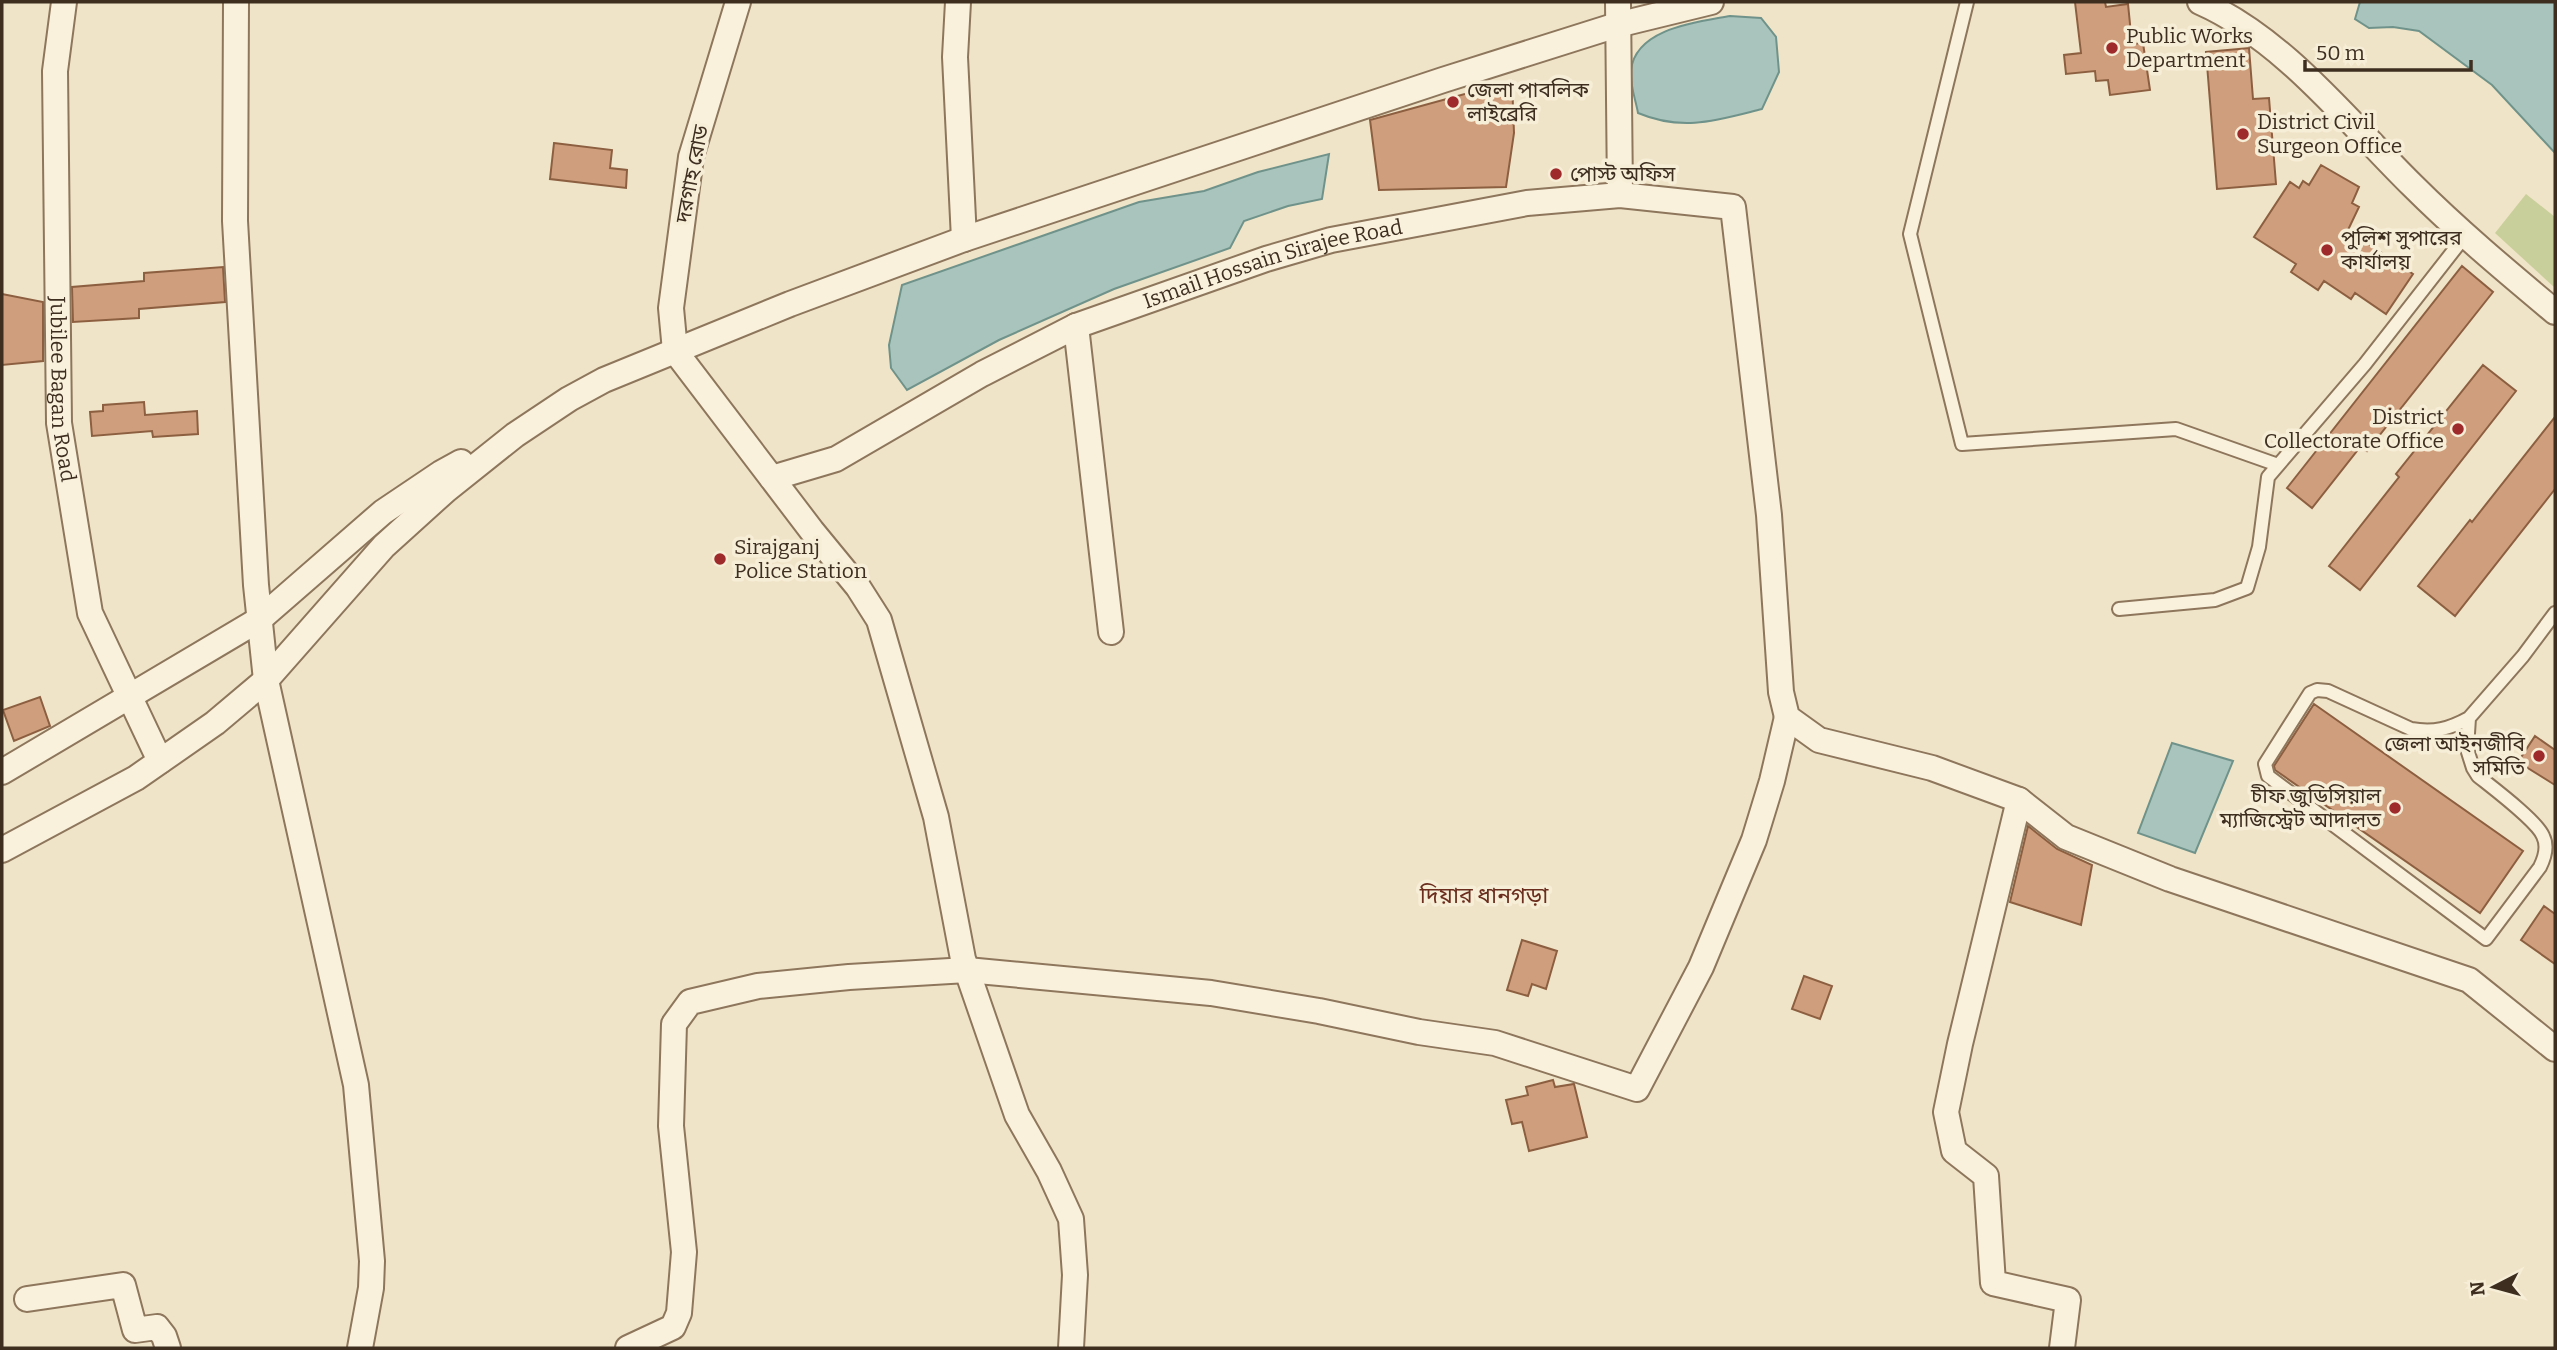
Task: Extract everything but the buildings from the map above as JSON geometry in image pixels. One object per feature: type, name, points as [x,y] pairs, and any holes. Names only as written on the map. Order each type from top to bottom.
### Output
[{"type":"street","name":"Jubilee Bagan Road","points":[[64,2],[55,71],[60,423],[89,613],[160,761]]},
{"type":"street","points":[[236,2],[235,221],[260,619],[266,680],[356,1085],[372,1261],[372,1289],[360,1348]]},
{"type":"street","name":"দরগাহ রোড","points":[[675,351],[671,308],[691,157],[738,2]]},
{"type":"street","points":[[958,2],[955,58],[964,239]]},
{"type":"street","points":[[2,850],[136,778],[215,723],[266,680],[384,547],[446,490],[515,435],[604,380],[790,304],[964,239],[1618,13],[1711,2]]},
{"type":"street","points":[[2200,2],[2225,13],[2283,55],[2465,236],[2555,312]]},
{"type":"street","points":[[1618,13],[1620,195]]},
{"type":"street","name":"Ismail Hossain Sirajee Road","points":[[772,478],[836,458],[982,374],[1076,326],[1266,259],[1331,240],[1527,203],[1620,195],[1733,207],[1768,501],[1781,692],[1787,718]]},
{"type":"street","points":[[1076,326],[1111,632]]},
{"type":"street","points":[[675,351],[858,587],[879,620],[936,817],[967,970],[1017,1115],[1049,1171],[1071,1219],[1075,1275],[1071,1348]]},
{"type":"street","points":[[2,772],[260,619],[383,512],[441,473],[515,435]]},
{"type":"street","points":[[628,1348],[673,1327],[679,1312],[684,1252],[671,1126],[674,1024],[690,1002],[758,986],[849,976],[967,970],[1211,993],[1319,1011],[1419,1032],[1495,1043],[1637,1089],[1701,967],[1754,840],[1787,718],[1819,740],[1932,768],[2019,800],[2066,837],[2170,879],[2469,980],[2555,1049]]},
{"type":"street","points":[[2019,800],[1946,1112],[1954,1151],[1986,1176],[1993,1283],[2068,1300],[2062,1348]]},
{"type":"street","points":[[27,1299],[123,1285],[135,1330],[157,1327],[168,1348]]},
{"type":"lane","points":[[1967,2],[1910,234],[1962,444],[2176,429],[2278,465]]},
{"type":"lane","points":[[2119,609],[2215,600],[2247,588],[2259,547],[2268,477],[2365,364],[2465,236]]},
{"type":"lane","points":[[2469,718],[2466,738],[2473,768],[2478,776],[2538,828],[2546,845],[2544,861],[2486,939],[2268,776],[2264,768],[2310,693],[2317,690],[2328,691],[2412,729],[2448,728],[2469,718],[2555,615]]},
{"type":"green space","points":[[2526,194],[2555,217],[2555,288],[2495,233]]},
{"type":"water","points":[[2360,2],[2555,2],[2555,153],[2492,85],[2419,31],[2393,27],[2369,28],[2355,19]]},
{"type":"water","points":[[1730,16],[1761,18],[1776,37],[1779,72],[1762,109],[1715,120],[1685,123],[1654,119],[1638,113],[1631,70],[1635,56],[1644,45],[1670,30]]},
{"type":"water","points":[[1329,154],[1322,199],[1288,206],[1244,221],[1230,248],[1114,289],[999,340],[907,390],[891,368],[889,345],[902,285],[1139,202],[1204,191],[1258,172]]},
{"type":"water","points":[[2172,743],[2233,761],[2195,853],[2138,833]]},
{"type":"place","name":"Public Works Department","points":[[2112,48]]},
{"type":"place","name":"জেলা পাবলিক লাইব্রেরি","points":[[1453,102]]},
{"type":"place","name":"District Civil Surgeon Office","points":[[2243,134]]},
{"type":"place","name":"পোস্ট অফিস","points":[[1556,174]]},
{"type":"place","name":"পুলিশ সুপারের কার্যালয়","points":[[2327,250]]},
{"type":"place","name":"District Collectorate Office","points":[[2458,429]]},
{"type":"place","name":"Sirajganj Police Station","points":[[720,559]]},
{"type":"place","name":"জেলা আইনজীবি সমিতি","points":[[2539,756]]},
{"type":"place","name":"চীফ জুডিসিয়াল ম্যাজিস্ট্রেট আদালত","points":[[2395,808]]},
{"type":"district","name":"দিয়ার ধানগড়া","points":[[1484,895]]}]
